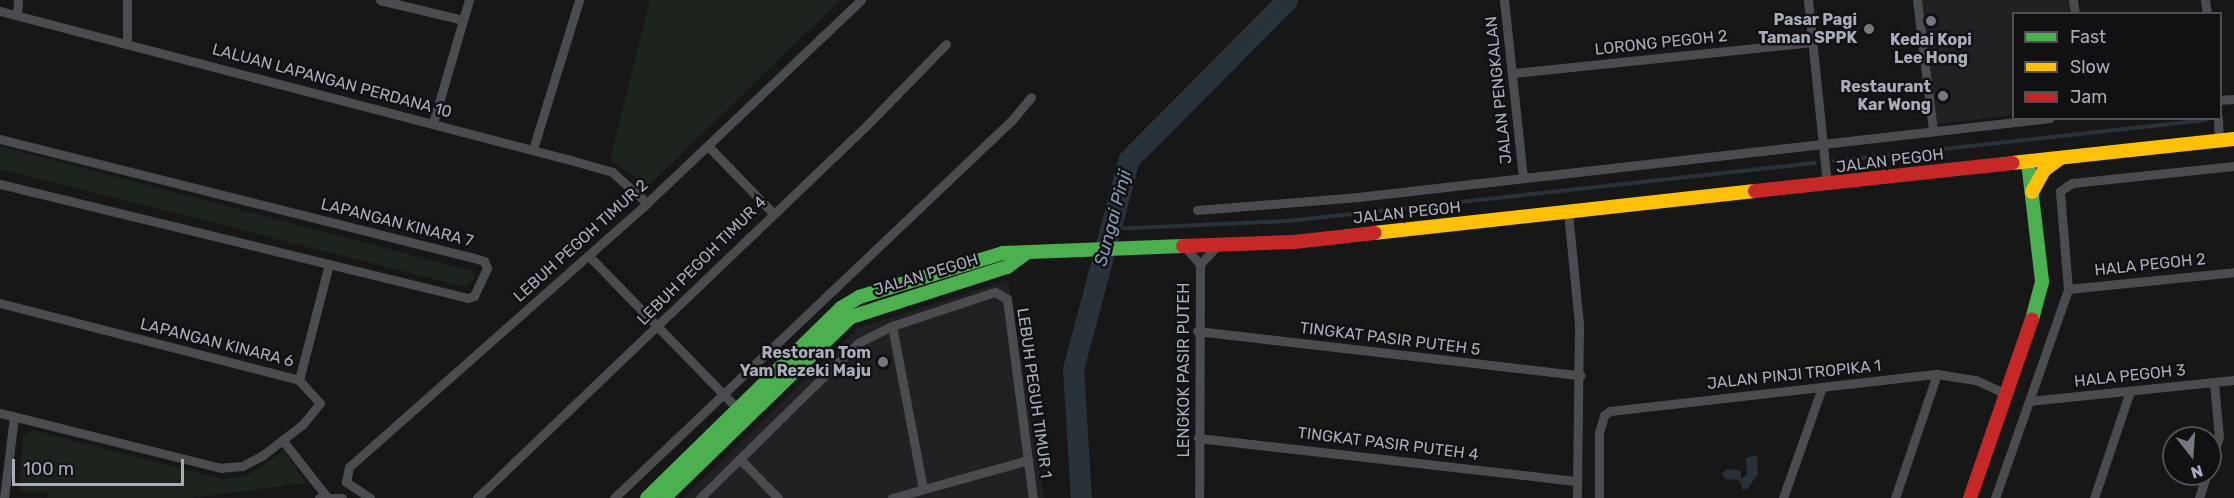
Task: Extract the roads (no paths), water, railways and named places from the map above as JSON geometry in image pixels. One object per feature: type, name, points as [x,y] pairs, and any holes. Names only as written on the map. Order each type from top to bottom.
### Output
[{"type":"street","points":[[17,15],[18,0]]},
{"type":"street","points":[[127,0],[127,43]]},
{"type":"street","points":[[380,0],[463,20]]},
{"type":"street","points":[[433,123],[468,0]]},
{"type":"street","points":[[533,149],[579,0]]},
{"type":"street","name":"LEBUH PEGOH TIMUR 2","points":[[370,498],[346,482],[349,467],[647,203],[861,0]]},
{"type":"street","name":"JALAN PENGKALAN","points":[[1504,0],[1523,178]]},
{"type":"street","points":[[1808,0],[1827,185]]},
{"type":"street","points":[[1917,0],[1933,131]]},
{"type":"street","name":"LALUAN LAPANGAN PERDANA 10","points":[[0,11],[533,149],[612,172],[647,203]]},
{"type":"street","name":"LORONG PEGOH 2","points":[[1513,73],[1812,42]]},
{"type":"street","name":"LEBUH PEGOH TIMUR 4","points":[[477,498],[658,326],[772,212],[867,125],[946,44]]},
{"type":"street","points":[[614,498],[1011,120],[1031,97]]},
{"type":"street","name":"JALAN PEGOH","points":[[1197,210],[1277,206],[1823,146],[2032,120]]},
{"type":"street","points":[[2217,120],[2219,141]]},
{"type":"street","name":"LAPANGAN KINARA 7","points":[[0,139],[471,257],[484,261],[487,268],[474,296],[468,298],[0,184]]},
{"type":"street","name":"JALAN PEGOH","points":[[664,498],[727,440],[851,317],[1006,267],[1025,254],[1294,242],[2234,139]]},
{"type":"street","points":[[708,146],[772,212]]},
{"type":"street","points":[[2031,192],[2044,170],[2061,158]]},
{"type":"street","points":[[1970,498],[2004,393],[2037,306],[2042,282],[2028,162]]},
{"type":"street","points":[[2002,165],[2031,192]]},
{"type":"street","points":[[1995,498],[2068,289],[2060,203],[2060,191],[2064,185],[2234,166]]},
{"type":"street","points":[[1568,212],[1580,375],[1575,481],[1577,498]]},
{"type":"street","points":[[1200,264],[1217,246]]},
{"type":"street","name":"LENGKOK PASIR PUTEH","points":[[1183,247],[1200,264],[1197,331],[1199,498]]},
{"type":"street","points":[[647,498],[841,308],[859,297],[1003,253],[1025,254]]},
{"type":"street","points":[[588,255],[738,409]]},
{"type":"street","points":[[299,380],[328,264]]},
{"type":"street","name":"HALA PEGOH 2","points":[[2068,289],[2234,272]]},
{"type":"street","name":"LEBUH PEGUH TIMUR 1","points":[[892,326],[995,292],[1003,294],[1033,498]]},
{"type":"street","name":"LAPANGAN KINARA 6","points":[[0,303],[299,380],[316,395],[319,408],[283,441],[242,466],[221,468],[0,413]]},
{"type":"street","points":[[700,498],[850,350],[892,326],[923,488]]},
{"type":"street","name":"TINGKAT PASIR PUTEH 5","points":[[1197,331],[1580,375]]},
{"type":"street","points":[[1895,498],[1937,374]]},
{"type":"street","name":"JALAN PINJI TROPIKA 1","points":[[1599,498],[1599,434],[1605,415],[1610,411],[1937,374],[1976,380],[2004,393]]},
{"type":"street","name":"HALA PEGOH 3","points":[[2030,401],[2234,380]]},
{"type":"street","points":[[2214,382],[2218,426]]},
{"type":"street","points":[[1783,498],[1822,387]]},
{"type":"street","points":[[2094,498],[2130,391]]},
{"type":"street","points":[[738,409],[753,406],[774,394]]},
{"type":"street","points":[[727,440],[738,409]]},
{"type":"street","points":[[4,498],[14,417]]},
{"type":"street","name":"TINGKAT PASIR PUTEH 4","points":[[1198,438],[1575,481]]},
{"type":"street","points":[[283,441],[323,497],[342,498]]},
{"type":"street","points":[[741,460],[778,498]]},
{"type":"street","points":[[891,498],[1028,460]]},
{"type":"waterway","name":"Sungai Pinji","points":[[1081,498],[1073,369],[1129,159],[1287,0]]},
{"type":"waterway","points":[[1834,161],[2206,120]]},
{"type":"waterway","points":[[1110,229],[1288,221],[1815,163]]},
{"type":"place","name":"Kedai Kopi Lee Hong","points":[[1931,21]]},
{"type":"place","name":"Pasar Pagi Taman SPPK","points":[[1869,29]]},
{"type":"place","name":"Restaurant Kar Wong","points":[[1943,96]]},
{"type":"place","name":"Restoran Tom Yam Rezeki Maju","points":[[883,362]]}]
